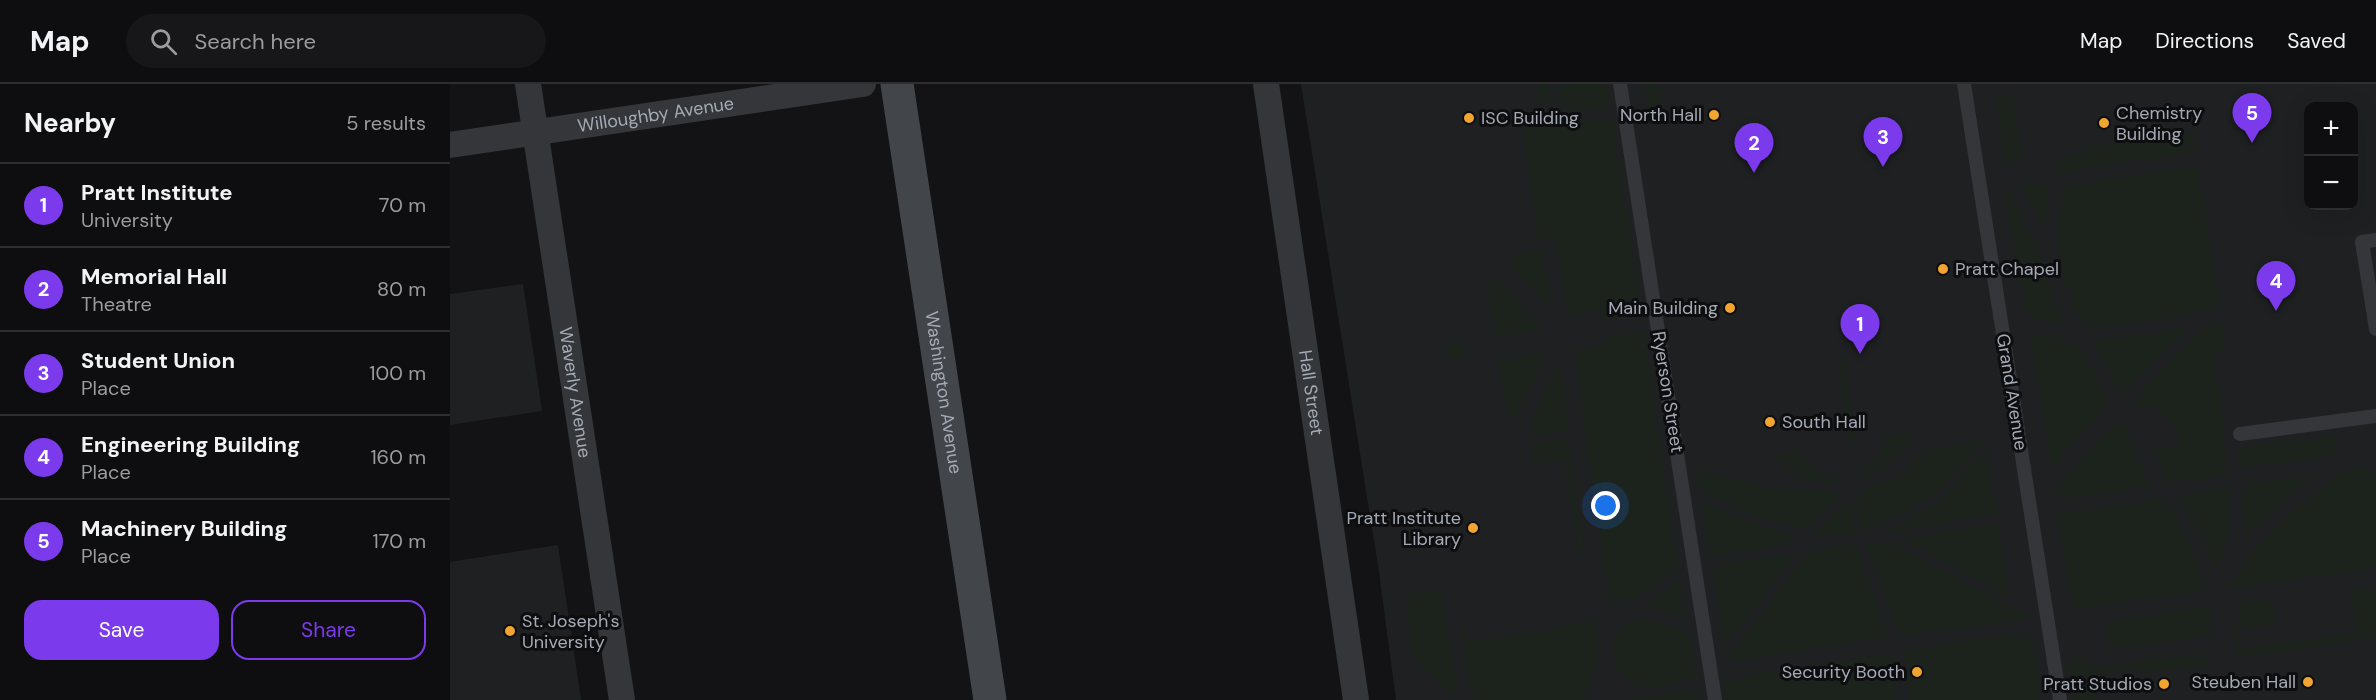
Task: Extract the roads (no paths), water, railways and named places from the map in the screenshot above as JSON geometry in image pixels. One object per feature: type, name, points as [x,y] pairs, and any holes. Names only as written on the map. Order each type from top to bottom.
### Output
[{"type":"main road","name":"Washington Avenue","points":[[897,84],[990,700]]},
{"type":"street","name":"Waverly Avenue","points":[[528,84],[622,700]]},
{"type":"street","name":"Willoughby Avenue","points":[[450,145],[863,84]]},
{"type":"street","name":"Hall Street","points":[[1266,84],[1356,700]]},
{"type":"lane","name":"Ryerson Street","points":[[1620,84],[1715,700]]},
{"type":"lane","name":"Grand Avenue","points":[[1964,84],[2060,700]]},
{"type":"lane","points":[[2369,241],[2376,329]]},
{"type":"lane","points":[[2240,434],[2376,416]]},
{"type":"place","name":"North Hall","points":[[1714,115]]},
{"type":"place","name":"ISC Building","points":[[1469,118]]},
{"type":"place","name":"Chemistry Building","points":[[2104,123]]},
{"type":"place","name":"Machinery Building","points":[[2252,143]]},
{"type":"place","name":"Student Union","points":[[1883,167]]},
{"type":"place","name":"Memorial Hall","points":[[1754,173]]},
{"type":"place","name":"Pratt Chapel","points":[[1943,269]]},
{"type":"place","name":"Main Building","points":[[1730,308]]},
{"type":"place","name":"Engineering Building","points":[[2276,311]]},
{"type":"place","name":"Pratt Institute","points":[[1860,354]]},
{"type":"place","name":"South Hall","points":[[1770,422]]},
{"type":"place","name":"Pratt Institute Library","points":[[1473,528]]},
{"type":"place","name":"St. Joseph's University","points":[[510,631]]},
{"type":"place","name":"Security Booth","points":[[1917,672]]},
{"type":"place","name":"Steuben Hall","points":[[2308,682]]},
{"type":"place","name":"Pratt Studios","points":[[2164,684]]}]
